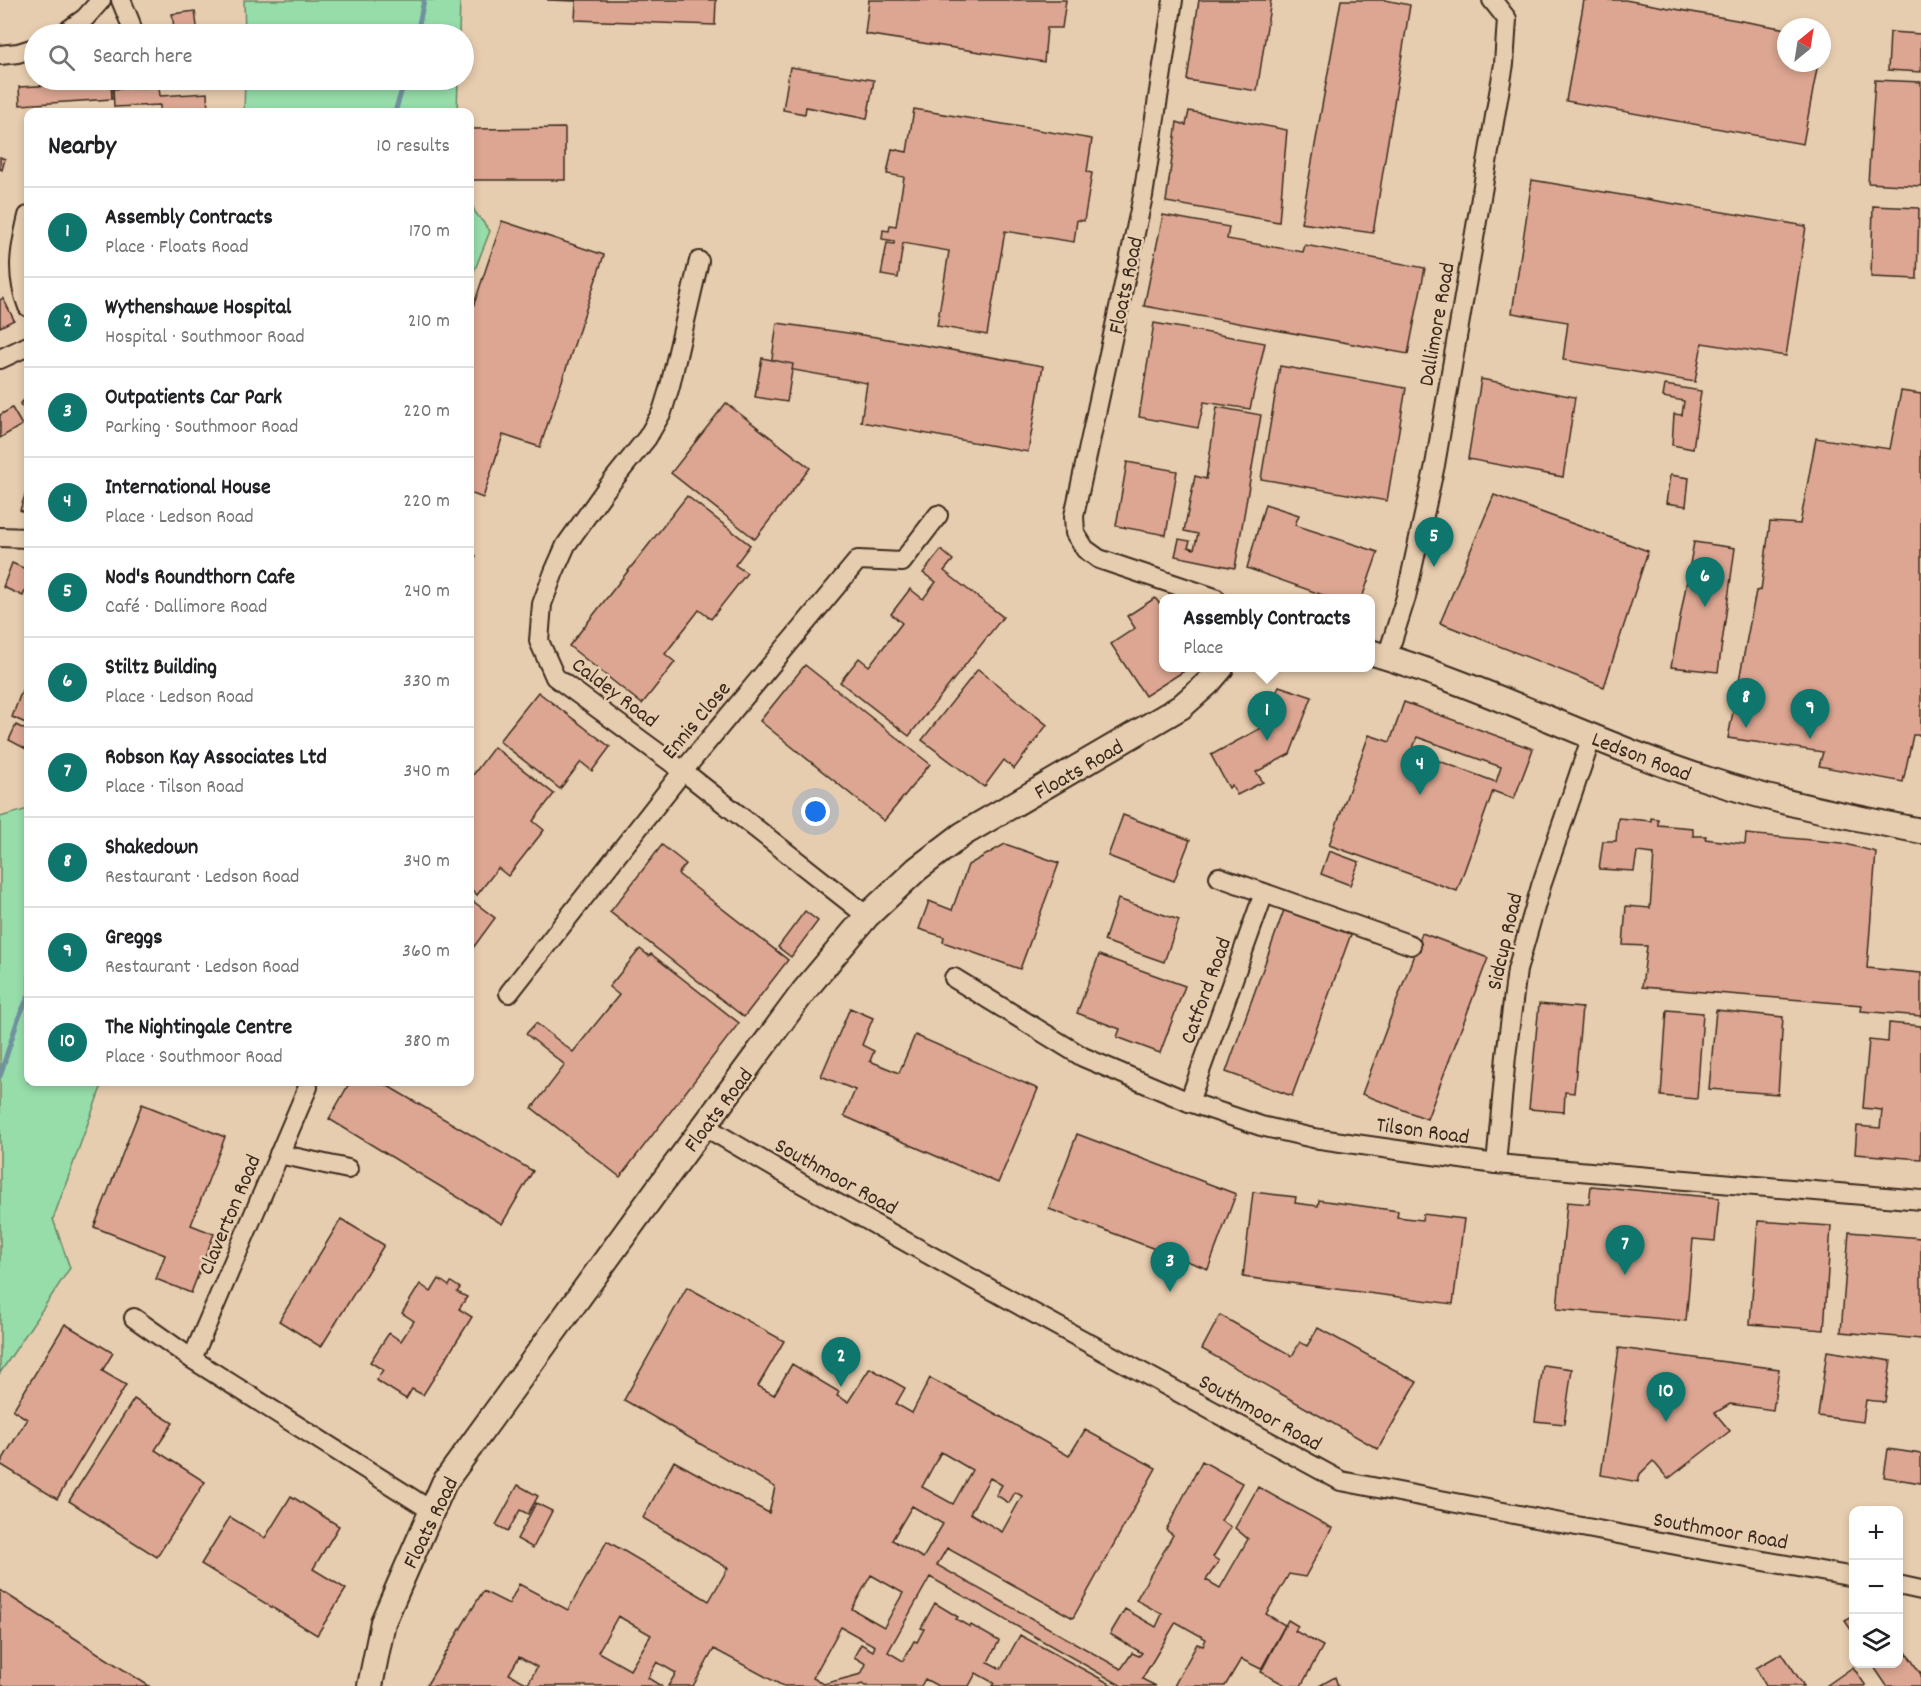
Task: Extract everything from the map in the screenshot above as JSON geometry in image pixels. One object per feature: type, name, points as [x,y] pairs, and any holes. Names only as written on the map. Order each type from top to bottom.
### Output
[{"type":"street","points":[[78,24],[100,0]]},
{"type":"street","points":[[121,0],[130,24]]},
{"type":"street","name":"Floats Road","points":[[1173,0],[1143,196],[1074,516],[1075,533],[1085,549],[1099,560],[1203,594]]},
{"type":"street","name":"Dallimore Road","points":[[1379,654],[1406,597],[1435,465],[1504,64],[1507,19],[1492,0]]},
{"type":"street","points":[[0,55],[24,51]]},
{"type":"street","points":[[23,212],[19,262],[24,294]]},
{"type":"street","name":"Caldey Road","points":[[699,261],[662,412],[648,438],[606,489],[566,545],[542,604],[539,641],[555,677],[683,771],[867,916]]},
{"type":"street","points":[[0,359],[24,348]]},
{"type":"street","name":"Ennis Close","points":[[508,993],[683,771],[858,560],[902,562],[938,515]]},
{"type":"street","points":[[0,537],[24,538]]},
{"type":"street","name":"Ledson Road","points":[[1379,654],[1450,679],[1711,781],[1830,812],[1921,831]]},
{"type":"street","name":"Floats Road","points":[[370,1686],[383,1622],[444,1483],[804,991],[867,916],[917,868],[963,834],[1181,707],[1218,672]]},
{"type":"street","name":"Sidcup Road","points":[[1496,1164],[1517,970],[1541,886],[1592,736]]},
{"type":"street","points":[[1219,877],[1411,945]]},
{"type":"street","name":"Catford Road","points":[[1189,1102],[1264,894]]},
{"type":"street","name":"Tilson Road","points":[[954,978],[1083,1057],[1189,1102],[1261,1126],[1313,1138],[1496,1164],[1921,1200]]},
{"type":"street","name":"Claverton Road","points":[[192,1359],[308,1087]]},
{"type":"street","name":"Southmoor Road","points":[[704,1126],[1028,1310],[1341,1481],[1697,1549],[1849,1575]]},
{"type":"street","points":[[279,1154],[348,1169]]},
{"type":"street","points":[[134,1318],[192,1359],[432,1511]]},
{"type":"street","points":[[1903,1586],[1921,1590]]},
{"type":"green space","points":[[244,0],[460,0],[459,24],[245,24]]},
{"type":"green space","points":[[245,90],[458,90],[457,108],[244,108]]},
{"type":"green space","points":[[474,209],[490,231],[474,272]]},
{"type":"green space","points":[[24,810],[24,1086],[102,1086],[53,1219],[70,1268],[0,1373],[0,817]]},
{"type":"building","points":[[547,0],[716,0],[715,25],[575,20],[576,1]]},
{"type":"building","points":[[869,0],[1066,0],[1062,28],[1047,28],[1044,62],[865,34]]},
{"type":"building","points":[[1199,0],[1271,0],[1257,91],[1187,80]]},
{"type":"building","points":[[1341,0],[1385,0],[1410,5],[1373,233],[1301,223]]},
{"type":"building","points":[[1584,0],[1625,0],[1777,27],[1777,72],[1816,72],[1803,144],[1566,101]]},
{"type":"building","points":[[195,11],[197,24],[174,24],[172,14]]},
{"type":"building","points":[[1890,32],[1921,34],[1921,72],[1888,70]]},
{"type":"building","points":[[790,67],[874,80],[867,119],[806,107],[805,114],[783,110]]},
{"type":"building","points":[[1875,80],[1921,82],[1921,186],[1868,183]]},
{"type":"building","points":[[19,87],[24,87],[24,90],[111,90],[112,99],[20,105]]},
{"type":"building","points":[[113,90],[159,90],[160,96],[207,93],[208,108],[160,108],[160,105],[114,107]]},
{"type":"building","points":[[914,109],[1092,139],[1087,172],[1092,173],[1084,221],[1077,220],[1074,242],[1005,231],[987,335],[937,326],[949,251],[903,243],[898,278],[881,275],[887,243],[894,244],[894,241],[882,239],[883,230],[889,231],[890,225],[896,226],[904,177],[887,174],[892,149],[907,152]]},
{"type":"building","points":[[1189,111],[1287,130],[1279,222],[1166,202],[1177,122],[1186,125]]},
{"type":"building","points":[[565,128],[565,180],[474,180],[474,129]]},
{"type":"building","points":[[0,157],[5,159],[2,170],[0,169]]},
{"type":"building","points":[[1532,180],[1806,226],[1786,356],[1702,343],[1695,382],[1563,360],[1568,322],[1512,313]]},
{"type":"building","points":[[1873,206],[1919,208],[1917,279],[1871,277]]},
{"type":"building","points":[[1163,215],[1229,227],[1227,239],[1303,252],[1305,245],[1425,268],[1408,354],[1144,306]]},
{"type":"building","points":[[502,221],[604,255],[540,447],[503,435],[483,498],[474,495],[474,304]]},
{"type":"building","points":[[3,298],[14,320],[0,327],[0,300]]},
{"type":"building","points":[[777,323],[876,337],[1043,366],[1028,452],[861,422],[867,383],[771,366]]},
{"type":"building","points":[[1154,323],[1265,343],[1250,409],[1204,402],[1198,428],[1139,417]]},
{"type":"building","points":[[762,358],[793,364],[787,402],[755,397]]},
{"type":"building","points":[[1280,366],[1406,388],[1387,501],[1261,479]]},
{"type":"building","points":[[1481,379],[1575,397],[1563,477],[1468,459]]},
{"type":"building","points":[[1665,385],[1701,391],[1693,449],[1672,445],[1674,414],[1682,415],[1684,401],[1663,397]]},
{"type":"building","points":[[1901,391],[1921,394],[1921,735],[1913,735],[1903,782],[1819,766],[1823,752],[1728,738],[1756,591],[1761,590],[1770,522],[1800,524],[1816,438],[1890,449]]},
{"type":"building","points":[[726,403],[810,468],[755,539],[671,473]]},
{"type":"building","points":[[1217,407],[1261,415],[1235,568],[1175,556],[1179,539],[1190,541],[1188,547],[1194,549],[1198,534],[1184,531],[1195,476],[1206,479]]},
{"type":"building","points":[[12,408],[22,425],[0,438],[0,415]]},
{"type":"building","points":[[1127,462],[1177,471],[1166,535],[1116,526]]},
{"type":"building","points":[[1670,475],[1689,478],[1686,506],[1666,503]]},
{"type":"building","points":[[1494,495],[1648,551],[1604,687],[1440,623]]},
{"type":"building","points":[[687,496],[750,545],[735,565],[747,573],[711,619],[699,610],[665,654],[675,662],[642,704],[569,646]]},
{"type":"building","points":[[24,498],[24,512],[20,510]]},
{"type":"building","points":[[1265,504],[1299,515],[1295,525],[1378,552],[1363,594],[1320,594],[1247,568]]},
{"type":"building","points":[[1694,542],[1735,548],[1718,672],[1671,667]]},
{"type":"building","points":[[941,550],[953,560],[944,571],[1003,617],[909,736],[840,682],[859,658],[869,666],[902,623],[891,614],[910,589],[923,599],[936,582],[923,573]]},
{"type":"building","points":[[12,563],[24,568],[23,596],[3,587]]},
{"type":"building","points":[[1155,598],[1159,603],[1159,672],[1183,672],[1145,696],[1111,644],[1135,628],[1127,616]]},
{"type":"building","points":[[805,665],[930,764],[884,821],[760,721]]},
{"type":"building","points":[[978,669],[1047,725],[1014,769],[1004,760],[984,787],[922,740]]},
{"type":"building","points":[[1279,686],[1312,697],[1290,754],[1256,772],[1263,782],[1237,795],[1232,785],[1229,788],[1211,755],[1263,727]]},
{"type":"building","points":[[22,690],[24,691],[24,722],[12,717]]},
{"type":"building","points":[[538,692],[610,747],[592,771],[581,762],[560,789],[499,741]]},
{"type":"building","points":[[1404,702],[1533,749],[1514,799],[1493,791],[1457,891],[1329,845],[1369,735],[1390,742]],"holes":[[[1417,737],[1501,767],[1496,782],[1412,751]]]},
{"type":"building","points":[[16,725],[24,729],[24,748],[9,740]]},
{"type":"building","points":[[494,747],[554,794],[533,821],[544,830],[508,876],[498,868],[477,895],[474,892],[474,774]]},
{"type":"building","points":[[1123,815],[1190,840],[1174,881],[1108,856]]},
{"type":"building","points":[[1618,818],[1651,821],[1651,818],[1658,819],[1658,825],[1693,828],[1693,836],[1706,836],[1705,839],[1745,844],[1746,834],[1842,843],[1876,852],[1867,968],[1921,973],[1921,1016],[1861,1011],[1862,1005],[1642,987],[1647,946],[1623,945],[1626,906],[1650,908],[1654,854],[1637,852],[1634,871],[1599,869],[1603,841],[1616,841]]},
{"type":"building","points":[[1005,844],[1059,863],[1020,969],[943,942],[944,937],[919,929],[929,901],[952,910],[968,865]]},
{"type":"building","points":[[662,845],[686,864],[678,874],[788,960],[744,1017],[610,912]]},
{"type":"building","points":[[1329,851],[1359,862],[1350,885],[1321,874]]},
{"type":"building","points":[[1118,899],[1179,920],[1164,962],[1104,941]]},
{"type":"building","points":[[474,902],[495,918],[474,947]]},
{"type":"building","points":[[1284,910],[1351,934],[1292,1096],[1226,1072]]},
{"type":"building","points":[[805,911],[818,921],[791,957],[778,947]]},
{"type":"building","points":[[1422,933],[1488,958],[1427,1119],[1362,1094]]},
{"type":"building","points":[[640,949],[649,956],[651,954],[739,1023],[620,1177],[532,1108],[565,1065],[526,1034],[536,1023],[573,1052],[619,995],[609,987]]},
{"type":"building","points":[[1099,955],[1185,986],[1160,1053],[1117,1037],[1120,1029],[1077,1013]]},
{"type":"building","points":[[1539,1004],[1582,1008],[1574,1093],[1565,1092],[1564,1112],[1529,1109]]},
{"type":"building","points":[[850,1008],[873,1018],[862,1045],[874,1051],[870,1061],[899,1073],[915,1035],[1038,1089],[998,1183],[844,1116],[855,1090],[821,1076]]},
{"type":"building","points":[[1667,1010],[1703,1013],[1697,1099],[1661,1096]]},
{"type":"building","points":[[1716,1010],[1783,1017],[1778,1094],[1709,1089]]},
{"type":"building","points":[[1889,1023],[1921,1026],[1921,1159],[1855,1154],[1857,1126],[1880,1128],[1882,1110],[1863,1108],[1869,1040],[1888,1042]]},
{"type":"building","points":[[348,1086],[388,1086],[533,1171],[502,1224],[329,1119]]},
{"type":"building","points":[[142,1104],[225,1137],[191,1225],[214,1234],[191,1293],[156,1279],[165,1255],[94,1227]]},
{"type":"building","points":[[1077,1134],[1236,1194],[1208,1269],[1049,1209]]},
{"type":"building","points":[[1591,1186],[1719,1198],[1715,1241],[1693,1239],[1686,1321],[1557,1309],[1567,1202],[1589,1204]]},
{"type":"building","points":[[1253,1192],[1296,1197],[1295,1203],[1318,1206],[1319,1200],[1398,1211],[1397,1217],[1422,1220],[1423,1214],[1464,1219],[1453,1304],[1243,1277]]},
{"type":"building","points":[[341,1219],[384,1245],[321,1347],[279,1321]]},
{"type":"building","points":[[1758,1221],[1831,1226],[1824,1330],[1750,1324]]},
{"type":"building","points":[[1849,1232],[1921,1238],[1921,1339],[1841,1332]]},
{"type":"building","points":[[439,1279],[449,1286],[451,1282],[460,1288],[457,1292],[467,1297],[459,1309],[472,1317],[423,1395],[412,1389],[406,1399],[376,1380],[383,1370],[370,1362],[389,1333],[401,1341],[414,1321],[402,1313],[420,1284],[431,1292]]},
{"type":"building","points":[[687,1287],[784,1341],[758,1386],[774,1395],[792,1364],[839,1392],[837,1396],[848,1402],[870,1368],[905,1388],[896,1404],[912,1413],[930,1378],[1069,1456],[1085,1430],[1156,1468],[1073,1618],[947,1548],[937,1565],[1121,1669],[1132,1653],[1139,1656],[1142,1653],[1110,1634],[1125,1609],[1156,1627],[1162,1614],[1136,1600],[1173,1535],[1166,1530],[1202,1461],[1242,1483],[1221,1521],[1231,1527],[1213,1557],[1219,1561],[1206,1580],[1220,1588],[1248,1539],[1235,1528],[1258,1487],[1332,1528],[1305,1577],[1289,1574],[1266,1614],[1285,1625],[1261,1669],[1241,1659],[1225,1686],[1174,1686],[1197,1644],[1203,1646],[1206,1639],[1176,1622],[1142,1679],[1156,1686],[1122,1686],[930,1577],[888,1652],[903,1661],[914,1641],[917,1642],[924,1629],[921,1628],[935,1603],[958,1617],[956,1619],[999,1641],[988,1662],[1001,1669],[1020,1635],[1114,1686],[992,1686],[994,1683],[976,1673],[969,1686],[938,1686],[925,1679],[921,1686],[865,1686],[862,1684],[857,1686],[783,1686],[714,1649],[693,1686],[668,1686],[676,1673],[657,1662],[648,1678],[661,1686],[426,1686],[483,1591],[509,1604],[519,1584],[568,1610],[607,1541],[709,1601],[728,1568],[643,1518],[674,1461],[769,1513],[775,1487],[624,1400]],"holes":[[[941,1452],[972,1470],[953,1504],[922,1487]],[[990,1478],[1002,1485],[996,1495],[1009,1503],[1015,1492],[1022,1496],[1002,1532],[970,1513]],[[912,1506],[943,1524],[923,1558],[892,1540]],[[871,1575],[903,1593],[884,1627],[852,1609]],[[618,1616],[651,1635],[630,1670],[598,1652]],[[841,1627],[875,1646],[873,1651],[861,1644],[854,1657],[866,1664],[861,1674],[824,1684],[813,1678]],[[519,1657],[537,1667],[528,1684],[509,1674]]]},
{"type":"building","points":[[1220,1315],[1292,1356],[1300,1342],[1307,1346],[1318,1328],[1417,1382],[1378,1449],[1202,1349]]},
{"type":"building","points":[[65,1324],[113,1353],[102,1371],[126,1385],[57,1499],[0,1464],[27,1419],[13,1410]]},
{"type":"building","points":[[1619,1348],[1779,1369],[1773,1410],[1730,1404],[1715,1413],[1730,1431],[1668,1479],[1653,1461],[1640,1474],[1638,1482],[1601,1475]]},
{"type":"building","points":[[1827,1351],[1891,1361],[1885,1402],[1866,1400],[1863,1422],[1818,1416]]},
{"type":"building","points":[[1543,1365],[1572,1369],[1564,1424],[1535,1421]]},
{"type":"building","points":[[134,1399],[173,1423],[155,1450],[205,1482],[157,1557],[69,1501]]},
{"type":"building","points":[[1888,1449],[1921,1454],[1921,1483],[1884,1477]]},
{"type":"building","points":[[518,1485],[538,1496],[528,1514],[520,1510],[508,1531],[496,1525]]},
{"type":"building","points":[[291,1496],[339,1526],[313,1569],[346,1589],[317,1635],[201,1564],[230,1517],[265,1538]]},
{"type":"building","points":[[536,1503],[552,1511],[533,1548],[517,1539]]},
{"type":"building","points":[[0,1590],[149,1686],[0,1686]]},
{"type":"building","points":[[1288,1620],[1298,1626],[1295,1631],[1323,1646],[1301,1686],[1287,1686],[1261,1672]]},
{"type":"building","points":[[1903,1648],[1921,1672],[1921,1686],[1887,1686],[1875,1668],[1903,1668]]},
{"type":"building","points":[[1782,1653],[1804,1686],[1766,1686],[1756,1668]]},
{"type":"building","points":[[1854,1668],[1866,1686],[1826,1686]]},
{"type":"building","points":[[1335,1677],[1338,1686],[1319,1686]]},
{"type":"waterway","points":[[419,24],[424,0]]},
{"type":"waterway","points":[[396,108],[402,90]]},
{"type":"waterway","points":[[0,1076],[24,1006]]},
{"type":"place","name":"Nod's Roundthorn Cafe","points":[[1434,567]]},
{"type":"place","name":"Stiltz Building","points":[[1705,607]]},
{"type":"place","name":"Shakedown","points":[[1746,728]]},
{"type":"place","name":"Greggs","points":[[1810,739]]},
{"type":"place","name":"Assembly Contracts","points":[[1267,741]]},
{"type":"place","name":"International House","points":[[1420,795]]},
{"type":"place","name":"Robson Kay Associates Ltd","points":[[1625,1275]]},
{"type":"place","name":"Outpatients Car Park","points":[[1170,1292]]},
{"type":"place","name":"Wythenshawe Hospital","points":[[841,1387]]},
{"type":"place","name":"The Nightingale Centre","points":[[1666,1422]]}]
